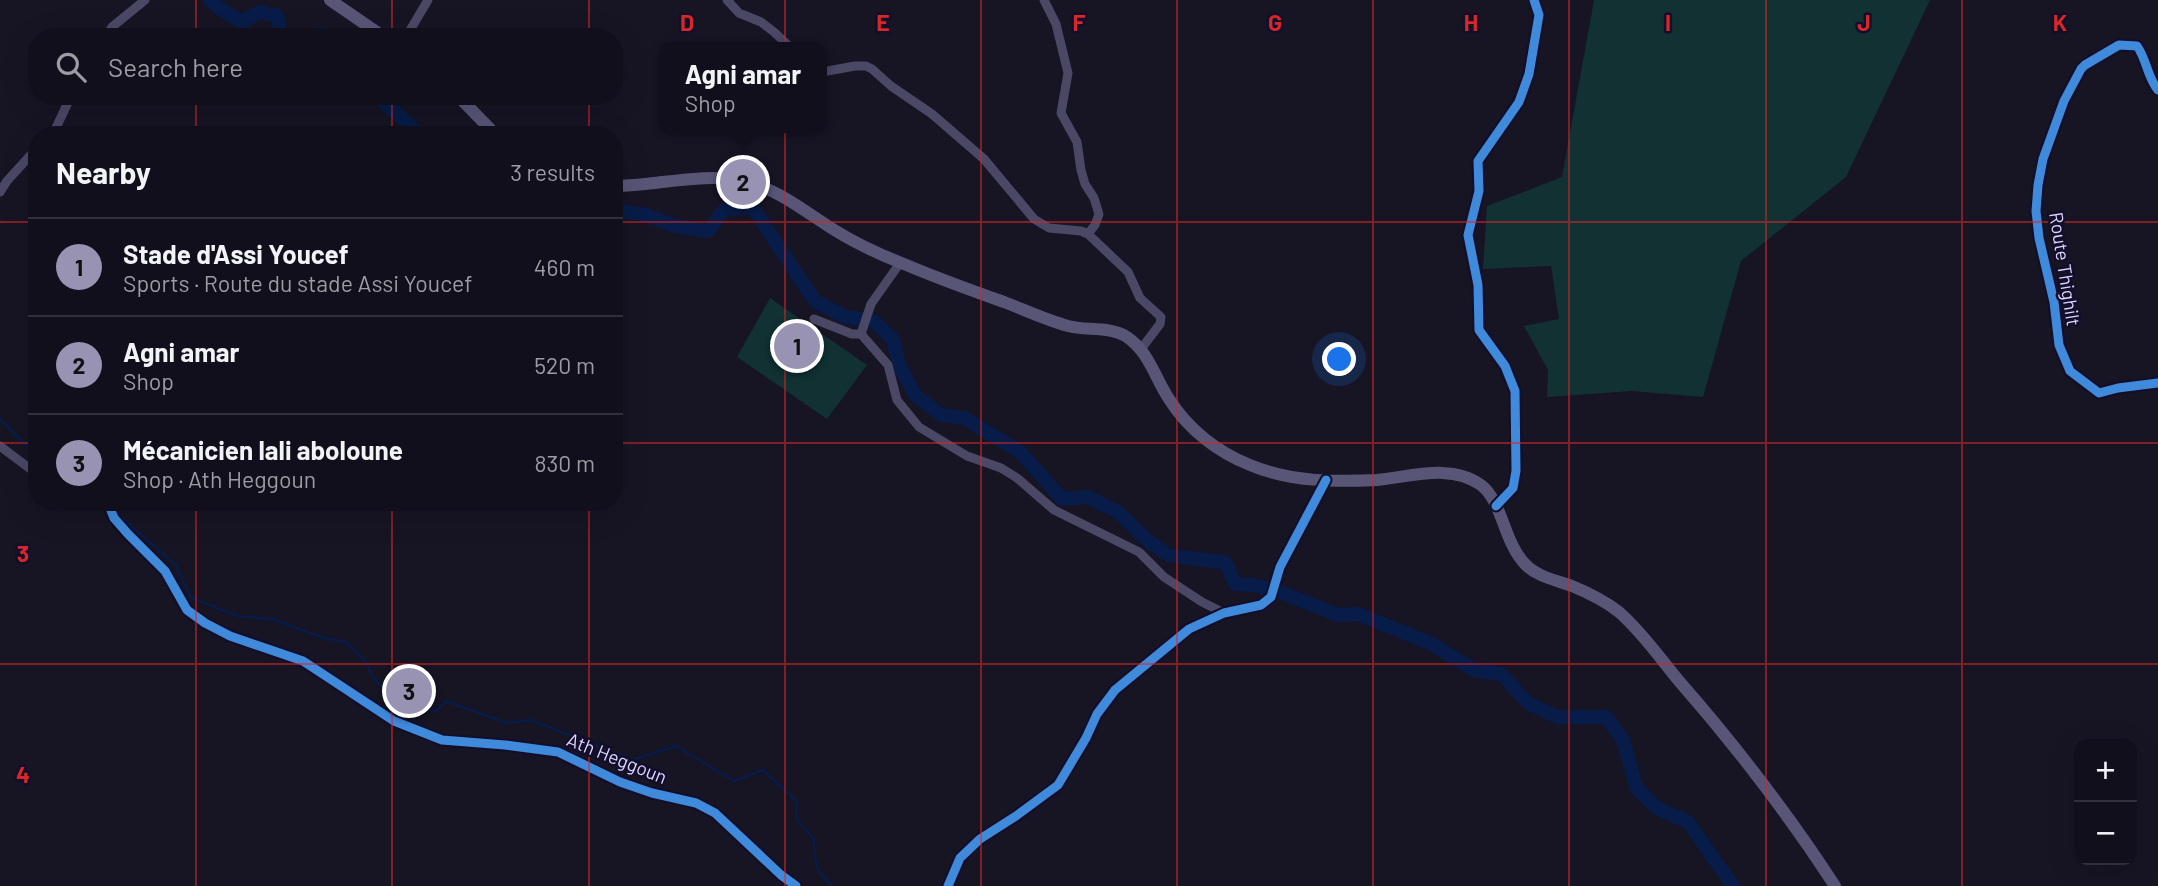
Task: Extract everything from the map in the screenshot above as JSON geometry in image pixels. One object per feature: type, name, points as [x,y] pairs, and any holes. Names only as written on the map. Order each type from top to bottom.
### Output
[{"type":"main road","points":[[330,0],[371,28]]},
{"type":"main road","points":[[467,105],[487,126]]},
{"type":"main road","points":[[623,185],[727,178],[747,181],[791,200],[843,235],[900,263],[1064,326],[1120,333],[1141,349],[1168,398],[1200,436],[1248,465],[1270,473],[1326,480],[1381,479],[1418,473],[1462,476],[1480,485],[1489,493],[1514,550],[1527,566],[1545,577],[1601,600],[1628,621],[1761,779],[1797,827],[1835,886]]},
{"type":"street","points":[[111,28],[145,0]]},
{"type":"street","points":[[411,28],[428,0]]},
{"type":"street","points":[[727,0],[739,13],[761,22],[785,42]]},
{"type":"street","points":[[1044,0],[1056,24],[1068,73],[1061,113],[1077,142],[1085,184],[1094,198],[1098,214],[1095,225],[1087,234]]},
{"type":"street","points":[[1496,506],[1513,488],[1517,471],[1515,391],[1505,366],[1479,330],[1478,285],[1468,235],[1479,191],[1478,161],[1519,102],[1530,74],[1539,15],[1534,0]]},
{"type":"street","name":"Route Thighilt","points":[[2158,90],[2151,81],[2143,54],[2137,46],[2119,45],[2085,65],[2064,101],[2043,159],[2036,211],[2039,238],[2056,312],[2059,345],[2070,371],[2099,393],[2119,387],[2158,383]]},
{"type":"street","points":[[827,71],[855,66],[872,69],[891,86],[932,114],[984,159],[1041,225],[1087,234],[1128,272],[1140,298],[1161,317],[1160,324],[1141,349]]},
{"type":"street","points":[[57,126],[67,105]]},
{"type":"street","points":[[0,192],[28,158]]},
{"type":"street","points":[[862,334],[871,304],[900,263]]},
{"type":"street","points":[[814,319],[852,334],[862,334]]},
{"type":"street","points":[[862,334],[888,365],[897,400],[919,427],[967,456],[1001,468],[1054,510],[1139,552],[1164,577],[1224,613]]},
{"type":"street","points":[[0,446],[28,467]]},
{"type":"street","points":[[948,886],[960,858],[980,839],[1058,785],[1097,714],[1115,690],[1189,629],[1224,613],[1261,605],[1271,597],[1280,567],[1326,480]]},
{"type":"street","name":"Ath Heggoun","points":[[111,511],[128,534],[164,571],[187,610],[205,623],[230,636],[303,661],[394,721],[442,740],[558,752],[620,782],[696,803],[715,813],[796,886]]},
{"type":"green space","points":[[1594,0],[1930,0],[1846,177],[1741,261],[1703,397],[1632,391],[1547,397],[1548,370],[1524,326],[1559,319],[1551,266],[1483,269],[1487,206],[1562,177]]},
{"type":"green space","points":[[770,298],[867,365],[827,419],[737,357]]},
{"type":"waterway","points":[[210,0],[242,22],[260,12],[277,16],[280,28]]},
{"type":"waterway","points":[[387,105],[410,126]]},
{"type":"waterway","points":[[623,211],[646,215],[675,226],[708,231],[725,209],[752,207],[815,301],[845,317],[860,319]]},
{"type":"waterway","points":[[873,321],[892,338],[901,369],[916,396],[941,415],[964,418],[1020,452],[1062,499],[1088,497],[1118,512],[1148,541],[1168,555],[1226,563],[1235,584],[1266,588]]},
{"type":"waterway","points":[[0,419],[28,447]]},
{"type":"waterway","points":[[116,511],[176,565],[191,598],[238,616],[272,619],[324,638],[346,642],[365,661],[376,682],[413,708],[437,711],[446,701],[506,723],[531,720],[632,760],[676,746],[734,781],[763,770],[797,802],[796,819],[814,839],[817,866],[822,876],[833,886]]},
{"type":"waterway","points":[[1280,592],[1338,615],[1358,614],[1432,644],[1474,670],[1501,674],[1528,703],[1557,717],[1606,717],[1623,740],[1637,789],[1657,808],[1688,822],[1733,886]]},
{"type":"cycle path","points":[[1496,506],[1513,488],[1516,471],[1515,391],[1505,366],[1479,330],[1478,285],[1468,235],[1479,191],[1478,161],[1519,102],[1529,74],[1539,15],[1534,0]]},
{"type":"cycle path","points":[[2158,90],[2137,46],[2119,45],[2085,65],[2064,101],[2043,159],[2036,211],[2039,238],[2054,302],[2059,345],[2070,371],[2099,393],[2158,383]]},
{"type":"cycle path","points":[[948,886],[960,858],[980,839],[1058,785],[1097,714],[1115,690],[1189,629],[1224,613],[1261,605],[1271,597],[1280,567],[1326,480]]},
{"type":"cycle path","points":[[111,511],[128,534],[165,571],[187,610],[205,623],[230,636],[303,661],[394,721],[442,740],[558,752],[620,782],[696,803],[715,813],[796,886]]},
{"type":"place","name":"Agni amar","points":[[743,182]]},
{"type":"place","name":"Stade d'Assi Youcef","points":[[797,346]]},
{"type":"place","name":"Mécanicien lali aboloune","points":[[409,691]]}]
